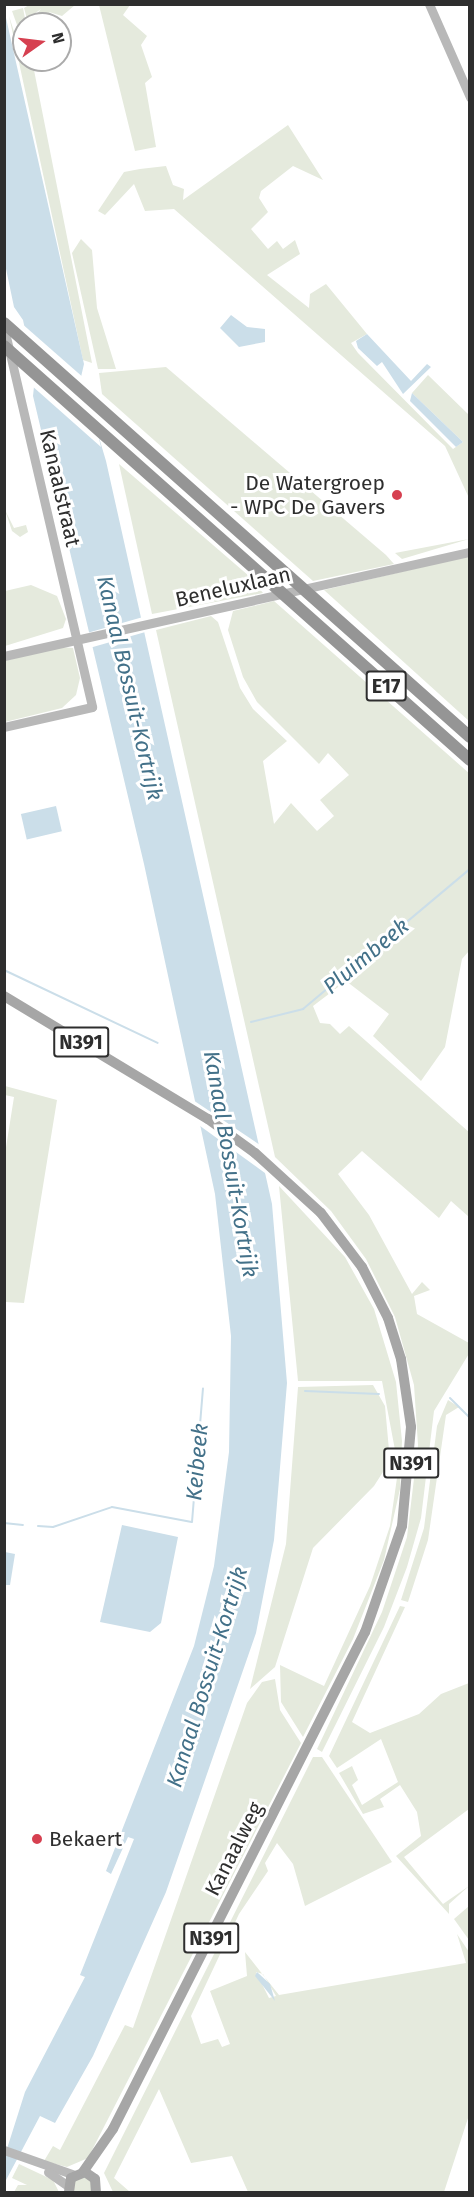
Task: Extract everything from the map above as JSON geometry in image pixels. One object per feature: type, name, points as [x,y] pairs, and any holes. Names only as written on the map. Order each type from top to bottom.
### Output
[{"type":"highway","name":"E17","points":[[4,323],[470,737]]},
{"type":"highway","name":"E17","points":[[4,346],[470,760]]},
{"type":"main road","name":"Kanaalweg","points":[[4,996],[158,1089],[255,1153],[299,1191],[345,1241],[380,1299],[401,1359],[411,1444],[408,1497],[389,1574],[308,1747],[113,2128],[79,2173]]},
{"type":"main road","name":"Kanaalweg","points":[[98,2188],[113,2128]]},
{"type":"main road","name":"N391","points":[[69,2189],[79,2173],[98,2188]]},
{"type":"street","points":[[429,4],[470,97]]},
{"type":"street","name":"Kanaalstraat","points":[[4,328],[92,708],[4,727]]},
{"type":"street","name":"Beneluxlaan","points":[[4,656],[470,552]]},
{"type":"street","points":[[4,2150],[31,2162],[79,2173]]},
{"type":"street","points":[[31,2162],[69,2189]]},
{"type":"shaded area","points":[[29,4],[75,5],[67,12],[38,12],[41,9],[37,12],[25,12],[24,8]]},
{"type":"shaded area","points":[[99,5],[130,5],[123,15],[147,36],[141,45],[152,77],[145,83],[156,147],[135,151]]},
{"type":"shaded area","points":[[23,8],[24,12],[12,12]]},
{"type":"shaded area","points":[[21,72],[34,72],[92,363],[83,360]]},
{"type":"shaded area","points":[[288,125],[323,180],[293,166],[261,191],[259,198],[268,212],[251,229],[268,249],[277,241],[283,249],[295,240],[300,254],[267,275],[309,308],[310,294],[326,284],[367,334],[351,343],[358,353],[453,449],[463,442],[412,393],[428,375],[469,415],[469,498],[445,446],[174,209],[145,211],[134,184],[105,215],[98,211],[124,172],[140,169],[166,166],[173,185],[184,189],[183,200]]},
{"type":"shaded area","points":[[81,239],[92,250],[97,308],[116,369],[98,369],[72,253]]},
{"type":"shaded area","points":[[166,367],[394,564],[313,581],[102,394],[99,373]]},
{"type":"shaded area","points":[[119,464],[249,576],[263,593],[152,614]]},
{"type":"shaded area","points":[[5,510],[14,528],[26,525],[28,532],[20,537],[12,531]]},
{"type":"shaded area","points":[[469,539],[402,559],[395,553]]},
{"type":"shaded area","points":[[469,556],[469,721],[324,590]]},
{"type":"shaded area","points":[[31,585],[57,596],[66,619],[63,628],[5,646],[5,591]]},
{"type":"shaded area","points":[[274,601],[470,774],[469,951],[462,959],[445,1047],[421,1081],[373,1036],[389,1014],[346,981],[313,1006],[320,1023],[330,1024],[340,1034],[349,1026],[470,1133],[469,1217],[451,1201],[439,1218],[362,1151],[338,1174],[369,1215],[412,1294],[422,1282],[430,1290],[414,1296],[417,1314],[469,1343],[470,1352],[434,1411],[421,1518],[407,1567],[384,1627],[322,1752],[317,1749],[382,1612],[407,1537],[418,1445],[414,1385],[395,1317],[366,1259],[331,1211],[275,1157],[156,630],[211,616],[218,622],[240,688],[253,709],[287,741],[263,761],[274,824],[291,803],[317,831],[334,816],[320,800],[349,775],[328,753],[319,764],[257,702],[243,677],[228,630],[233,611]]},
{"type":"shaded area","points":[[60,647],[73,648],[80,678],[76,695],[62,708],[5,722],[4,661]]},
{"type":"shaded area","points":[[5,1086],[57,1100],[24,1303],[6,1302],[5,1312],[4,1160],[14,1097],[5,1095]]},
{"type":"shaded area","points":[[279,1186],[345,1257],[374,1309],[396,1382],[402,1441],[400,1489],[384,1560],[353,1639],[303,1737],[281,1702],[280,1665],[324,1686],[370,1586],[390,1526],[398,1471],[390,1467],[395,1450],[382,1381],[298,1381]]},
{"type":"shaded area","points":[[373,1385],[385,1406],[390,1461],[374,1486],[313,1548],[275,1667],[250,1689],[286,1544],[298,1387]]},
{"type":"shaded area","points":[[448,1400],[459,1407],[446,1415],[428,1540],[408,1602],[401,1600],[424,1528],[437,1426]]},
{"type":"shaded area","points":[[400,1606],[405,1607],[352,1722],[370,1733],[419,1714],[441,1694],[469,1683],[469,1809],[404,1857],[443,1904],[469,1886],[449,1904],[449,1914],[396,1856],[421,1836],[417,1812],[400,1785],[380,1799],[384,1807],[363,1814],[339,1773],[352,1766],[358,1780],[352,1785],[362,1805],[398,1782],[381,1739],[337,1768],[329,1756]]},
{"type":"shaded area","points":[[275,1679],[280,1710],[301,1743],[88,2158],[67,2167],[44,2161],[53,2146],[60,2150],[125,2025],[133,2028],[247,1703],[262,1682]]},
{"type":"shaded area","points":[[313,1757],[322,1757],[392,1862],[305,1906],[293,1864],[277,1843],[265,1863],[268,1871],[239,1914],[191,2016],[201,2044],[218,2039],[222,2047],[230,2044],[210,1991],[247,1976],[245,1952],[262,1974],[256,1972],[269,1998],[276,1996],[265,1977],[279,1995],[466,1963],[457,1934],[469,1952],[470,2112],[444,2192],[248,2192],[232,2156],[191,2163],[159,2089],[114,2178],[130,2192],[113,2192],[104,2173]]},
{"type":"shaded area","points":[[469,1906],[469,1940],[454,1919]]},
{"type":"shaded area","points":[[19,2164],[53,2180],[59,2192],[14,2192],[18,2185],[27,2185],[12,2178]]},
{"type":"shaded area","points":[[90,2177],[93,2192],[73,2192],[74,2179]]},
{"type":"water","name":"Kanaal Bossuit-Kortrijk","points":[[4,9],[12,44],[12,72],[18,72],[84,364],[81,377],[106,461],[272,1204],[287,1383],[274,1540],[256,1633],[166,1892],[93,2056],[55,2123],[40,2116],[5,2182],[5,2155],[25,2092],[85,1977],[80,1975],[134,1839],[128,1837],[111,1874],[106,1871],[194,1646],[214,1566],[229,1452],[231,1336],[215,1194],[144,864],[33,396],[35,377],[23,320],[14,307],[5,264]]},
{"type":"water","points":[[231,315],[247,327],[265,329],[265,342],[239,347],[220,328]]},
{"type":"water","points":[[367,334],[411,381],[427,364],[431,367],[403,394],[382,362],[377,366],[358,348],[356,341]]},
{"type":"water","points":[[412,393],[463,442],[456,447],[410,401]]},
{"type":"water","points":[[56,806],[62,831],[27,839],[21,814]]},
{"type":"water","points":[[122,1525],[178,1537],[161,1623],[150,1632],[100,1622]]},
{"type":"water","points":[[5,1552],[15,1554],[10,1585],[5,1585]]},
{"type":"water","points":[[257,1972],[270,1984],[275,2001],[255,1976]]},
{"type":"pier","points":[[20,322],[85,379],[101,447],[31,385]]},
{"type":"pier","points":[[143,617],[147,631],[89,648],[85,634]]},
{"type":"pier","points":[[190,1098],[263,1147],[269,1176],[196,1123]]},
{"type":"waterway","name":"Pluimbeek","points":[[251,1022],[303,1009],[470,869]]},
{"type":"waterway","name":"Pluimbeek","points":[[4,970],[158,1043]]},
{"type":"waterway","name":"Keibeek","points":[[38,1526],[53,1527],[112,1507],[192,1522],[203,1388]]},
{"type":"waterway","name":"Keibeek","points":[[305,1391],[379,1394]]},
{"type":"waterway","name":"Keibeek","points":[[450,1398],[470,1418]]},
{"type":"waterway","name":"Keibeek","points":[[4,1523],[23,1525]]},
{"type":"place","name":"De Watergroep - WPC De Gavers","points":[[397,495]]},
{"type":"place","name":"Bekaert","points":[[37,1839]]}]
